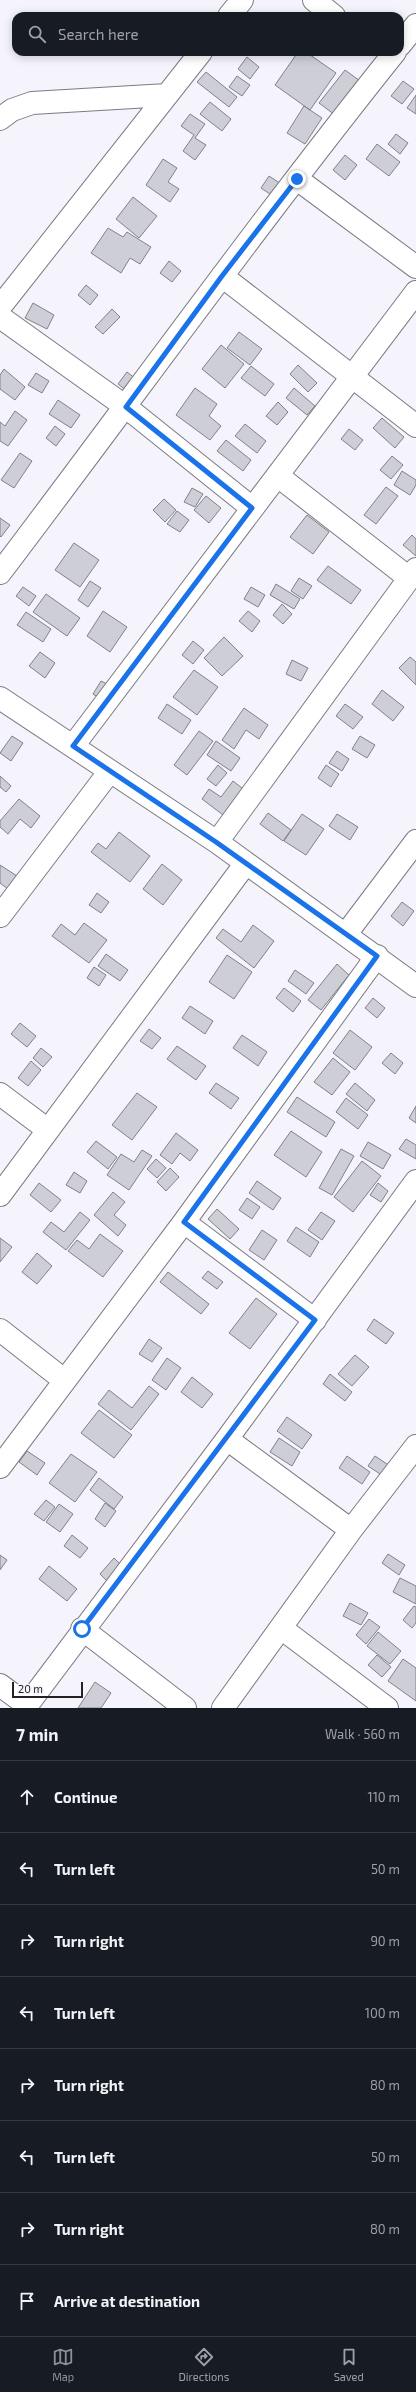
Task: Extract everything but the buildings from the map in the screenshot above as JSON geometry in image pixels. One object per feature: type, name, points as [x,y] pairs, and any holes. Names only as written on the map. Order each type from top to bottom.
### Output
[{"type":"street","points":[[232,12],[242,0]]},
{"type":"street","points":[[314,0],[329,12]]},
{"type":"street","points":[[404,38],[416,25]]},
{"type":"street","points":[[0,306],[198,56]]},
{"type":"street","points":[[0,573],[388,56]]},
{"type":"street","points":[[0,119],[12,110],[32,104],[167,95]]},
{"type":"street","points":[[297,179],[416,267]]},
{"type":"street","points":[[222,276],[416,426]]},
{"type":"street","points":[[73,746],[416,292]]},
{"type":"street","points":[[0,317],[126,407],[252,508]]},
{"type":"street","points":[[216,842],[413,573],[278,476]]},
{"type":"street","points":[[0,698],[216,842],[377,956],[416,986]]},
{"type":"street","points":[[0,916],[110,771]]},
{"type":"street","points":[[346,934],[416,841]]},
{"type":"street","points":[[0,1195],[246,863]]},
{"type":"street","points":[[0,1467],[184,1222],[377,956]]},
{"type":"street","points":[[0,1094],[48,1130]]},
{"type":"street","points":[[0,1685],[26,1706],[82,1629],[227,1439],[416,1181]]},
{"type":"street","points":[[184,1222],[315,1320]]},
{"type":"street","points":[[0,1330],[64,1380]]},
{"type":"street","points":[[227,1439],[351,1530]]},
{"type":"street","points":[[223,1708],[351,1530],[416,1446]]},
{"type":"street","points":[[281,1628],[387,1708]]},
{"type":"street","points":[[82,1629],[185,1708]]},
{"type":"route","points":[[82,1629],[227,1439],[315,1320],[184,1222],[377,956],[216,842],[73,746],[252,508],[126,407],[222,276],[297,179]]}]
